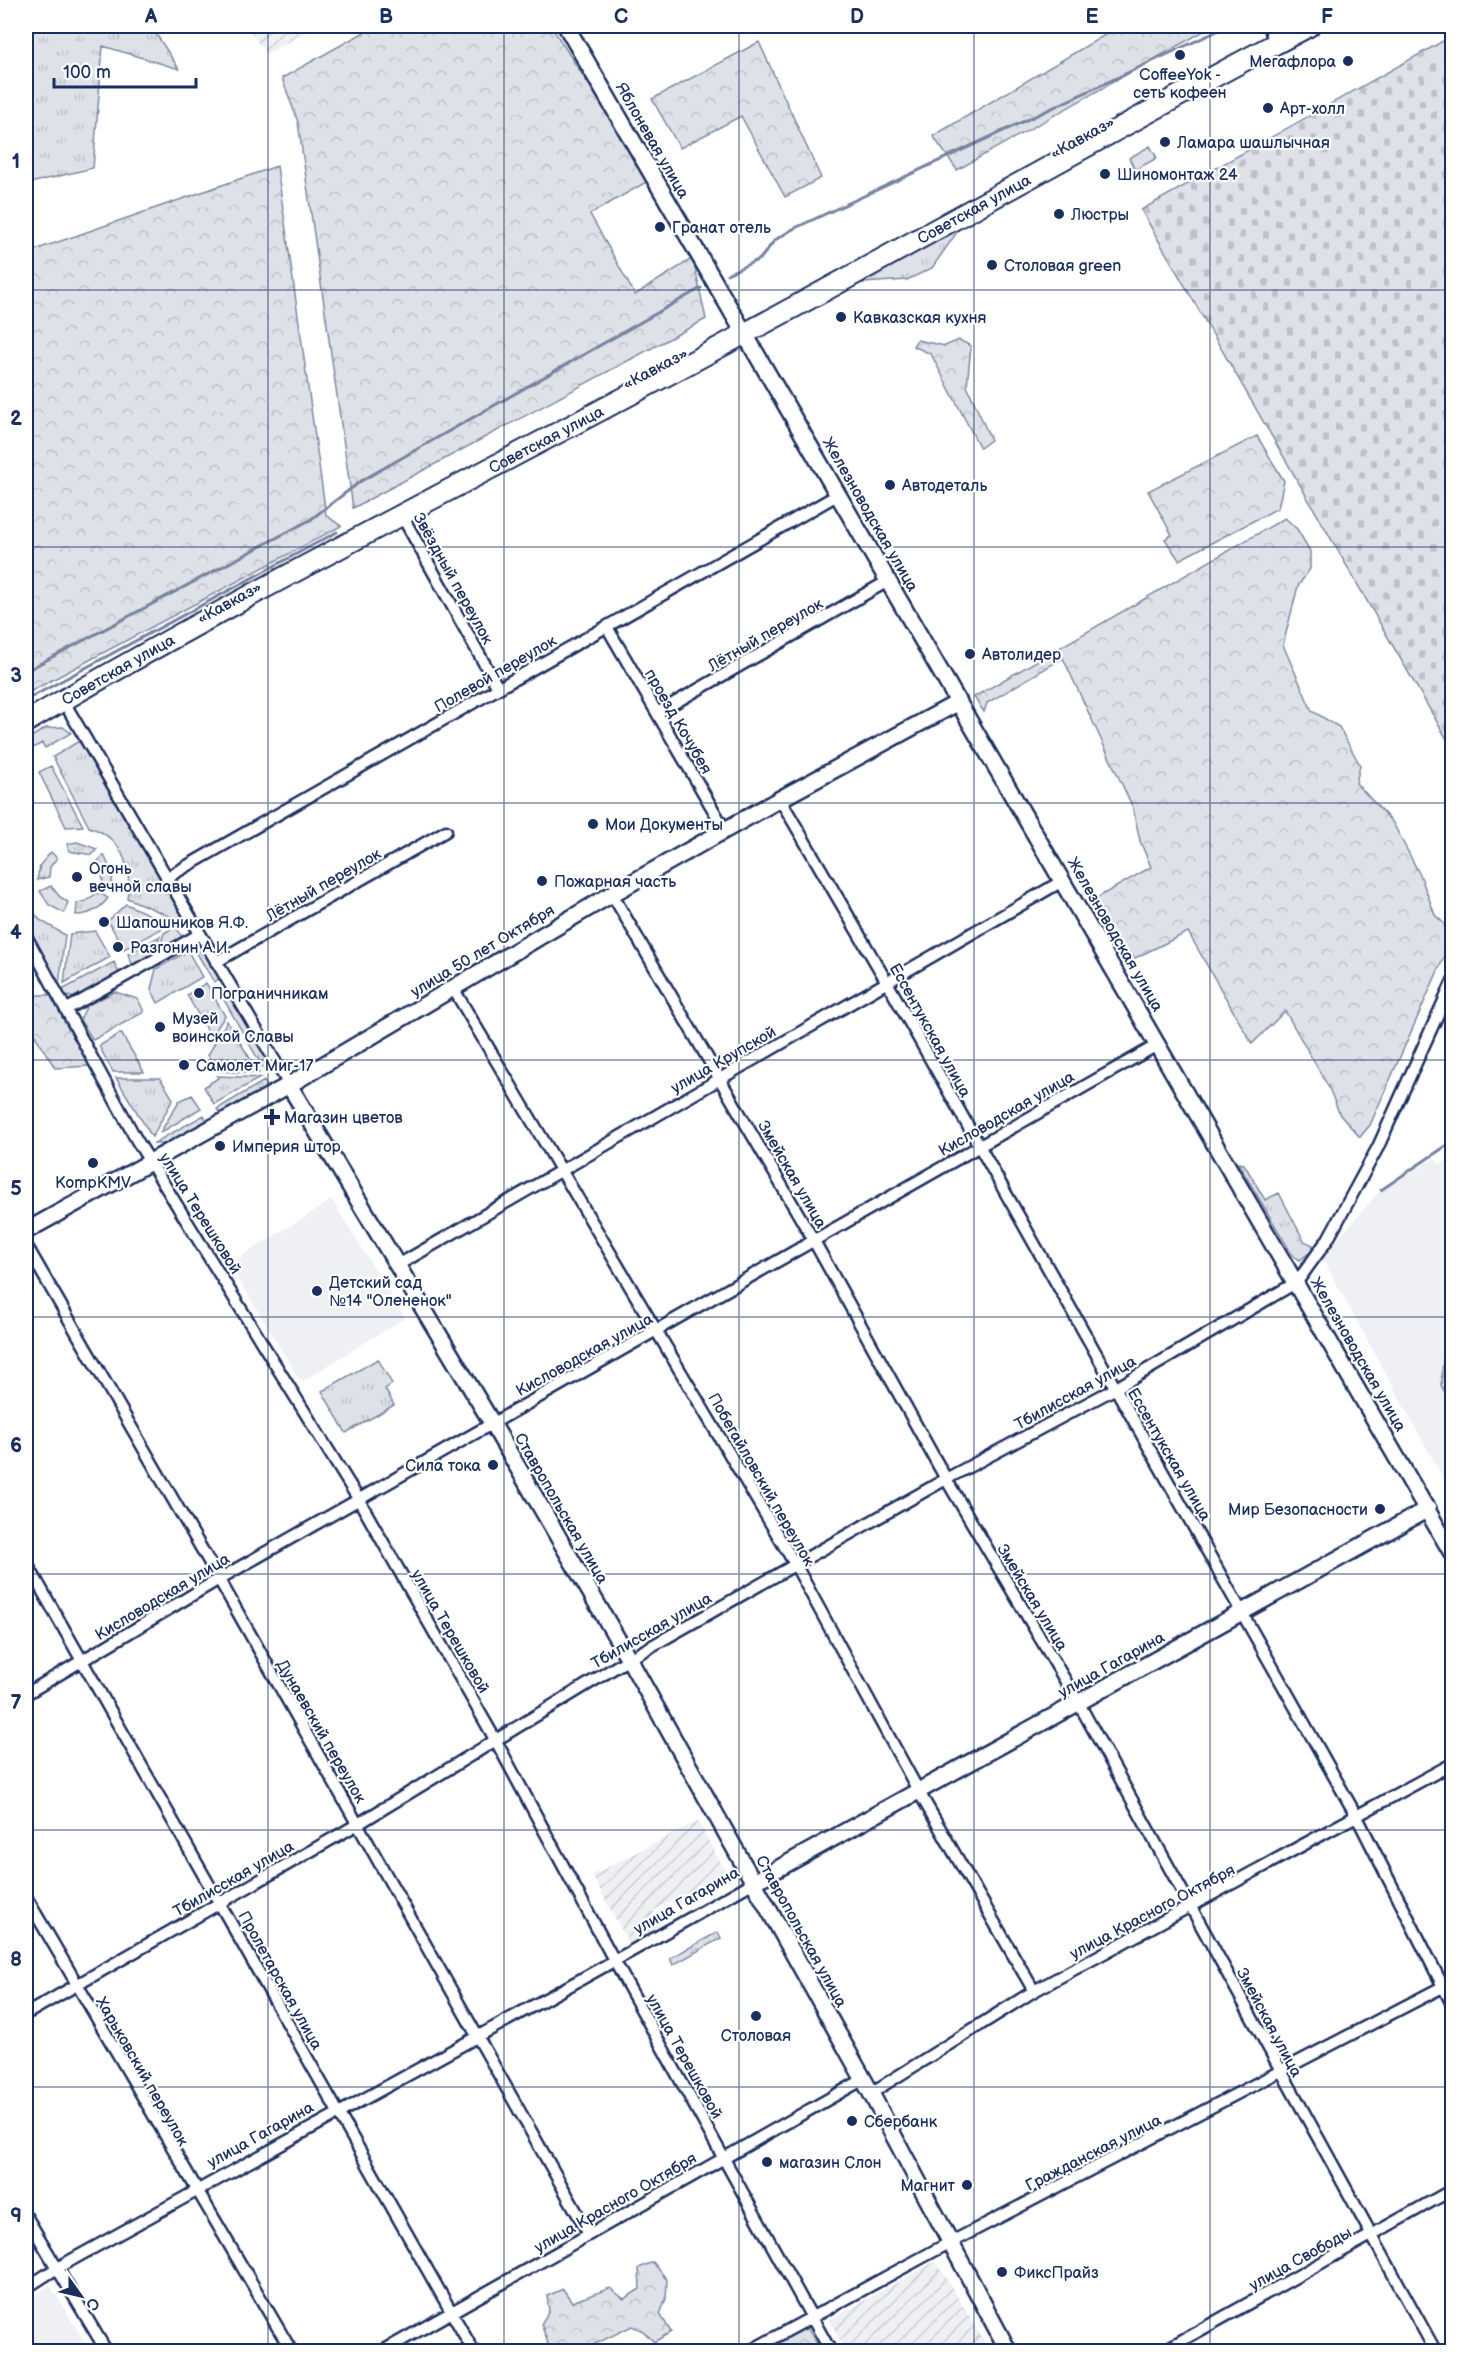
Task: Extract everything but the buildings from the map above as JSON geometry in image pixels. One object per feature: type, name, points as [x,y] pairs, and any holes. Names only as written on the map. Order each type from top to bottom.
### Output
[{"type":"highway","name":"«Кавказ»","points":[[1131,122],[1309,26]]},
{"type":"highway","name":"«Кавказ»","points":[[26,716],[396,509],[741,330],[1278,28]]},
{"type":"highway","name":"Советская улица","points":[[26,722],[61,698],[1131,122]]},
{"type":"street","name":"Яблоневая улица","points":[[566,26],[741,330]]},
{"type":"street","name":"Железноводская улица","points":[[741,330],[1064,880],[1452,1552]]},
{"type":"street","name":"Полевой переулок","points":[[166,878],[839,494]]},
{"type":"street","name":"Звёздный переулок","points":[[401,514],[498,688]]},
{"type":"street","name":"Лётный переулок","points":[[657,713],[888,581]]},
{"type":"street","name":"проезд Кочубея","points":[[606,627],[726,830]]},
{"type":"street","name":"Ставропольская улица","points":[[61,698],[492,1423],[629,1659],[867,2086],[1009,2352]]},
{"type":"street","name":"улица 50 лет Октября","points":[[26,1231],[289,1085],[612,894],[958,702]]},
{"type":"street","name":"Ессентукская улица","points":[[780,799],[888,984],[1358,1817],[1448,1984],[1452,2004]]},
{"type":"street","name":"Лётный переулок","points":[[216,962],[446,831]]},
{"type":"street","name":"улица Крупской","points":[[398,1265],[719,1078],[888,984],[1064,880]]},
{"type":"street","name":"Змейская улица","points":[[612,894],[814,1241],[946,1479],[1078,1702],[1436,2352]]},
{"type":"street","points":[[67,1009],[200,934]]},
{"type":"street","name":"улица Терешковой","points":[[26,936],[67,1009],[100,1075],[359,1500],[496,1741],[615,1962],[831,2352]]},
{"type":"street","points":[[1297,1282],[1328,1239],[1378,1147],[1452,983]]},
{"type":"street","name":"Побегайловский переулок","points":[[453,988],[796,1566],[919,1792],[1034,1991]]},
{"type":"street","name":"Кисловодская улица","points":[[26,1694],[219,1579],[1159,1044]]},
{"type":"street","name":"Дунаевский переулок","points":[[26,1245],[219,1579],[589,2234]]},
{"type":"street","name":"Тбилисская улица","points":[[26,2014],[358,1824],[629,1659],[946,1479],[1116,1388],[1297,1282]]},
{"type":"street","name":"улица Гагарина","points":[[26,2288],[57,2268],[337,2111],[615,1962],[754,1882],[1428,1509]]},
{"type":"street","name":"Пролетарская улица","points":[[26,1562],[474,2352]]},
{"type":"street","name":"улица Красного Октября","points":[[381,2352],[725,2157],[867,2086],[1034,1991],[1452,1764]]},
{"type":"street","name":"Харьковский переулок","points":[[26,1897],[292,2352]]},
{"type":"street","name":"Гражданская улица","points":[[748,2352],[950,2243],[1448,1984]]},
{"type":"street","name":"улица Свободы","points":[[1161,2352],[1452,2190]]},
{"type":"street","points":[[26,2216],[107,2352]]},
{"type":"shaded area","points":[[246,26],[318,26],[266,54]]},
{"type":"shaded area","points":[[1452,1156],[1452,1494],[1322,1258],[1376,1195],[1434,1158],[1440,1165]]},
{"type":"shaded area","name":"Детский сад №14 \"Олененок\"","points":[[332,1200],[405,1318],[301,1382],[229,1264]]},
{"type":"shaded area","points":[[698,1821],[727,1874],[712,1882],[710,1880],[653,1911],[660,1925],[629,1944],[592,1875]]},
{"type":"shaded area","points":[[936,2261],[990,2351],[846,2351],[829,2320]]},
{"type":"shaded area","points":[[50,2285],[90,2351],[26,2351],[26,2301]]},
{"type":"green space","points":[[26,26],[151,26],[179,69],[103,46],[93,168],[26,184]]},
{"type":"green space","points":[[375,26],[551,26],[650,180],[590,214],[635,295],[693,258],[706,319],[353,508],[298,122],[282,78]]},
{"type":"green space","points":[[1120,26],[1213,26],[957,170],[933,136]]},
{"type":"green space","points":[[1452,36],[1452,748],[1141,210]]},
{"type":"green space","points":[[759,42],[821,178],[785,197],[741,116],[680,148],[652,99]]},
{"type":"green space","points":[[1150,146],[1157,158],[1135,170],[1129,158]]},
{"type":"green space","points":[[277,166],[326,515],[341,526],[26,694],[26,253]]},
{"type":"green space","points":[[966,219],[932,268],[907,280],[849,284]]},
{"type":"green space","points":[[917,340],[945,346],[959,340],[971,346],[967,386],[991,440],[980,448],[931,354],[913,346]]},
{"type":"green space","points":[[1257,436],[1284,481],[1278,508],[1179,560],[1165,539],[1172,535],[1148,491]]},
{"type":"green space","points":[[1285,518],[1297,529],[1310,551],[1310,569],[1298,586],[1283,645],[1312,711],[1339,727],[1360,765],[1356,783],[1393,823],[1421,877],[1435,915],[1452,931],[1452,939],[1370,1125],[1360,1137],[1340,1115],[1329,1088],[1285,1011],[1252,1044],[1188,932],[1135,958],[1115,942],[1093,900],[1151,867],[1140,841],[1133,808],[1063,658],[987,703],[984,712],[974,697]]},
{"type":"green space","points":[[63,727],[71,733],[45,748],[42,743],[26,752],[26,740],[46,728]]},
{"type":"green space","points":[[79,741],[182,915],[176,919],[127,898],[128,875],[122,854],[109,838],[89,827],[53,757]]},
{"type":"green space","points":[[51,766],[83,826],[66,827],[39,772]]},
{"type":"green space","points":[[77,842],[97,849],[92,855],[69,851],[67,844]]},
{"type":"green space","points":[[51,852],[57,858],[50,867],[49,877],[37,880],[40,865]]},
{"type":"green space","points":[[104,855],[113,875],[111,889],[103,884],[102,870],[97,862]]},
{"type":"green space","points":[[51,886],[60,897],[68,902],[64,913],[49,905],[40,891]]},
{"type":"green space","points":[[98,892],[108,898],[105,902],[90,913],[76,915],[77,903],[86,901]]},
{"type":"green space","points":[[26,903],[40,920],[65,935],[59,985],[26,926]]},
{"type":"green space","points":[[126,904],[170,924],[124,949],[108,921]]},
{"type":"green space","points":[[176,926],[184,941],[157,956],[164,933]]},
{"type":"green space","points":[[95,931],[110,957],[64,983],[70,934]]},
{"type":"green space","points":[[160,936],[153,958],[134,969],[128,954]]},
{"type":"green space","points":[[195,950],[207,957],[220,978],[214,982]]},
{"type":"green space","points":[[188,951],[202,977],[158,1003],[151,989],[156,969]]},
{"type":"green space","points":[[114,962],[121,977],[81,999],[66,996],[62,990]]},
{"type":"green space","points":[[206,983],[225,1016],[211,1037],[187,995]]},
{"type":"green space","points":[[115,992],[138,999],[144,1012],[93,1040],[80,1020],[87,1005]]},
{"type":"green space","points":[[26,995],[54,995],[90,1066],[55,1068],[26,1021]]},
{"type":"green space","points":[[230,996],[274,1071],[266,1073],[224,1000]]},
{"type":"green space","points":[[227,1021],[259,1073],[217,1071],[208,1055]]},
{"type":"green space","points":[[121,1033],[144,1072],[113,1072],[99,1046]]},
{"type":"green space","points":[[217,1076],[260,1078],[214,1104],[204,1087],[218,1078]]},
{"type":"green space","points":[[116,1078],[160,1078],[173,1099],[152,1137]]},
{"type":"green space","points":[[264,1081],[268,1088],[221,1115],[217,1109]]},
{"type":"green space","points":[[192,1095],[201,1108],[160,1133],[179,1101]]},
{"type":"green space","points":[[204,1115],[208,1124],[189,1135],[168,1144],[154,1143]]},
{"type":"green space","points":[[1238,1163],[1244,1164],[1265,1200],[1279,1193],[1304,1241],[1313,1245],[1313,1250],[1300,1260],[1293,1256]]},
{"type":"green space","points":[[1452,1326],[1452,1405],[1441,1385],[1444,1350]]},
{"type":"green space","points":[[378,1359],[392,1384],[385,1389],[394,1405],[346,1433],[322,1391]]},
{"type":"green space","points":[[718,1932],[721,1938],[673,1965],[670,1958]]},
{"type":"green space","points":[[653,2262],[667,2280],[666,2299],[660,2314],[671,2332],[654,2342],[643,2331],[632,2326],[581,2351],[542,2351],[548,2343],[541,2324],[549,2311],[547,2296],[563,2289],[572,2302],[610,2288],[624,2299],[640,2289],[639,2268]]},
{"type":"green space","points":[[802,2329],[808,2329],[821,2351],[766,2351]]},
{"type":"waterway","points":[[727,274],[760,259],[775,240],[793,229],[1228,26]]},
{"type":"waterway","points":[[26,671],[310,520],[361,481],[701,288]]},
{"type":"waterway","points":[[26,700],[337,532]]},
{"type":"waterway","points":[[1381,1190],[1452,1142]]},
{"type":"place","name":"CoffeeYok - сеть кофеен","points":[[1180,55]]},
{"type":"place","name":"Мегафлора","points":[[1348,61]]},
{"type":"place","name":"Арт-холл","points":[[1268,108]]},
{"type":"place","name":"Ламара шашлычная","points":[[1165,142]]},
{"type":"place","name":"Шиномонтаж 24","points":[[1105,174]]},
{"type":"place","name":"Люстры","points":[[1059,214]]},
{"type":"place","name":"Гранат отель","points":[[660,227]]},
{"type":"place","name":"Столовая green","points":[[992,265]]},
{"type":"place","name":"Кавказская кухня","points":[[841,317]]},
{"type":"place","name":"Автодеталь","points":[[890,485]]},
{"type":"place","name":"Автолидер","points":[[970,654]]},
{"type":"place","name":"Мои Документы","points":[[593,824]]},
{"type":"place","name":"Огонь вечной славы","points":[[77,877]]},
{"type":"place","name":"Пожарная часть","points":[[542,881]]},
{"type":"place","name":"Шапошников Я.Ф.","points":[[104,922]]},
{"type":"place","name":"Разгонин А.И.","points":[[118,947]]},
{"type":"place","name":"Пограничникам","points":[[199,993]]},
{"type":"place","name":"Музей воинской Славы","points":[[160,1027]]},
{"type":"place","name":"Самолет Миг-17","points":[[184,1065]]},
{"type":"place","name":"Магазин цветов","points":[[272,1117]]},
{"type":"place","name":"Империя штор","points":[[220,1146]]},
{"type":"place","name":"KompKMV","points":[[93,1163]]},
{"type":"place","name":"Детский сад №14 \"Олененок\"","points":[[317,1291]]},
{"type":"place","name":"Сила тока","points":[[493,1465]]},
{"type":"place","name":"Мир Безопасности","points":[[1380,1509]]},
{"type":"place","name":"Столовая","points":[[756,2016]]},
{"type":"place","name":"Сбербанк","points":[[852,2121]]},
{"type":"place","name":"магазин Слон","points":[[767,2162]]},
{"type":"place","name":"Магнит","points":[[967,2185]]},
{"type":"place","name":"ФиксПрайз","points":[[1002,2272]]}]
